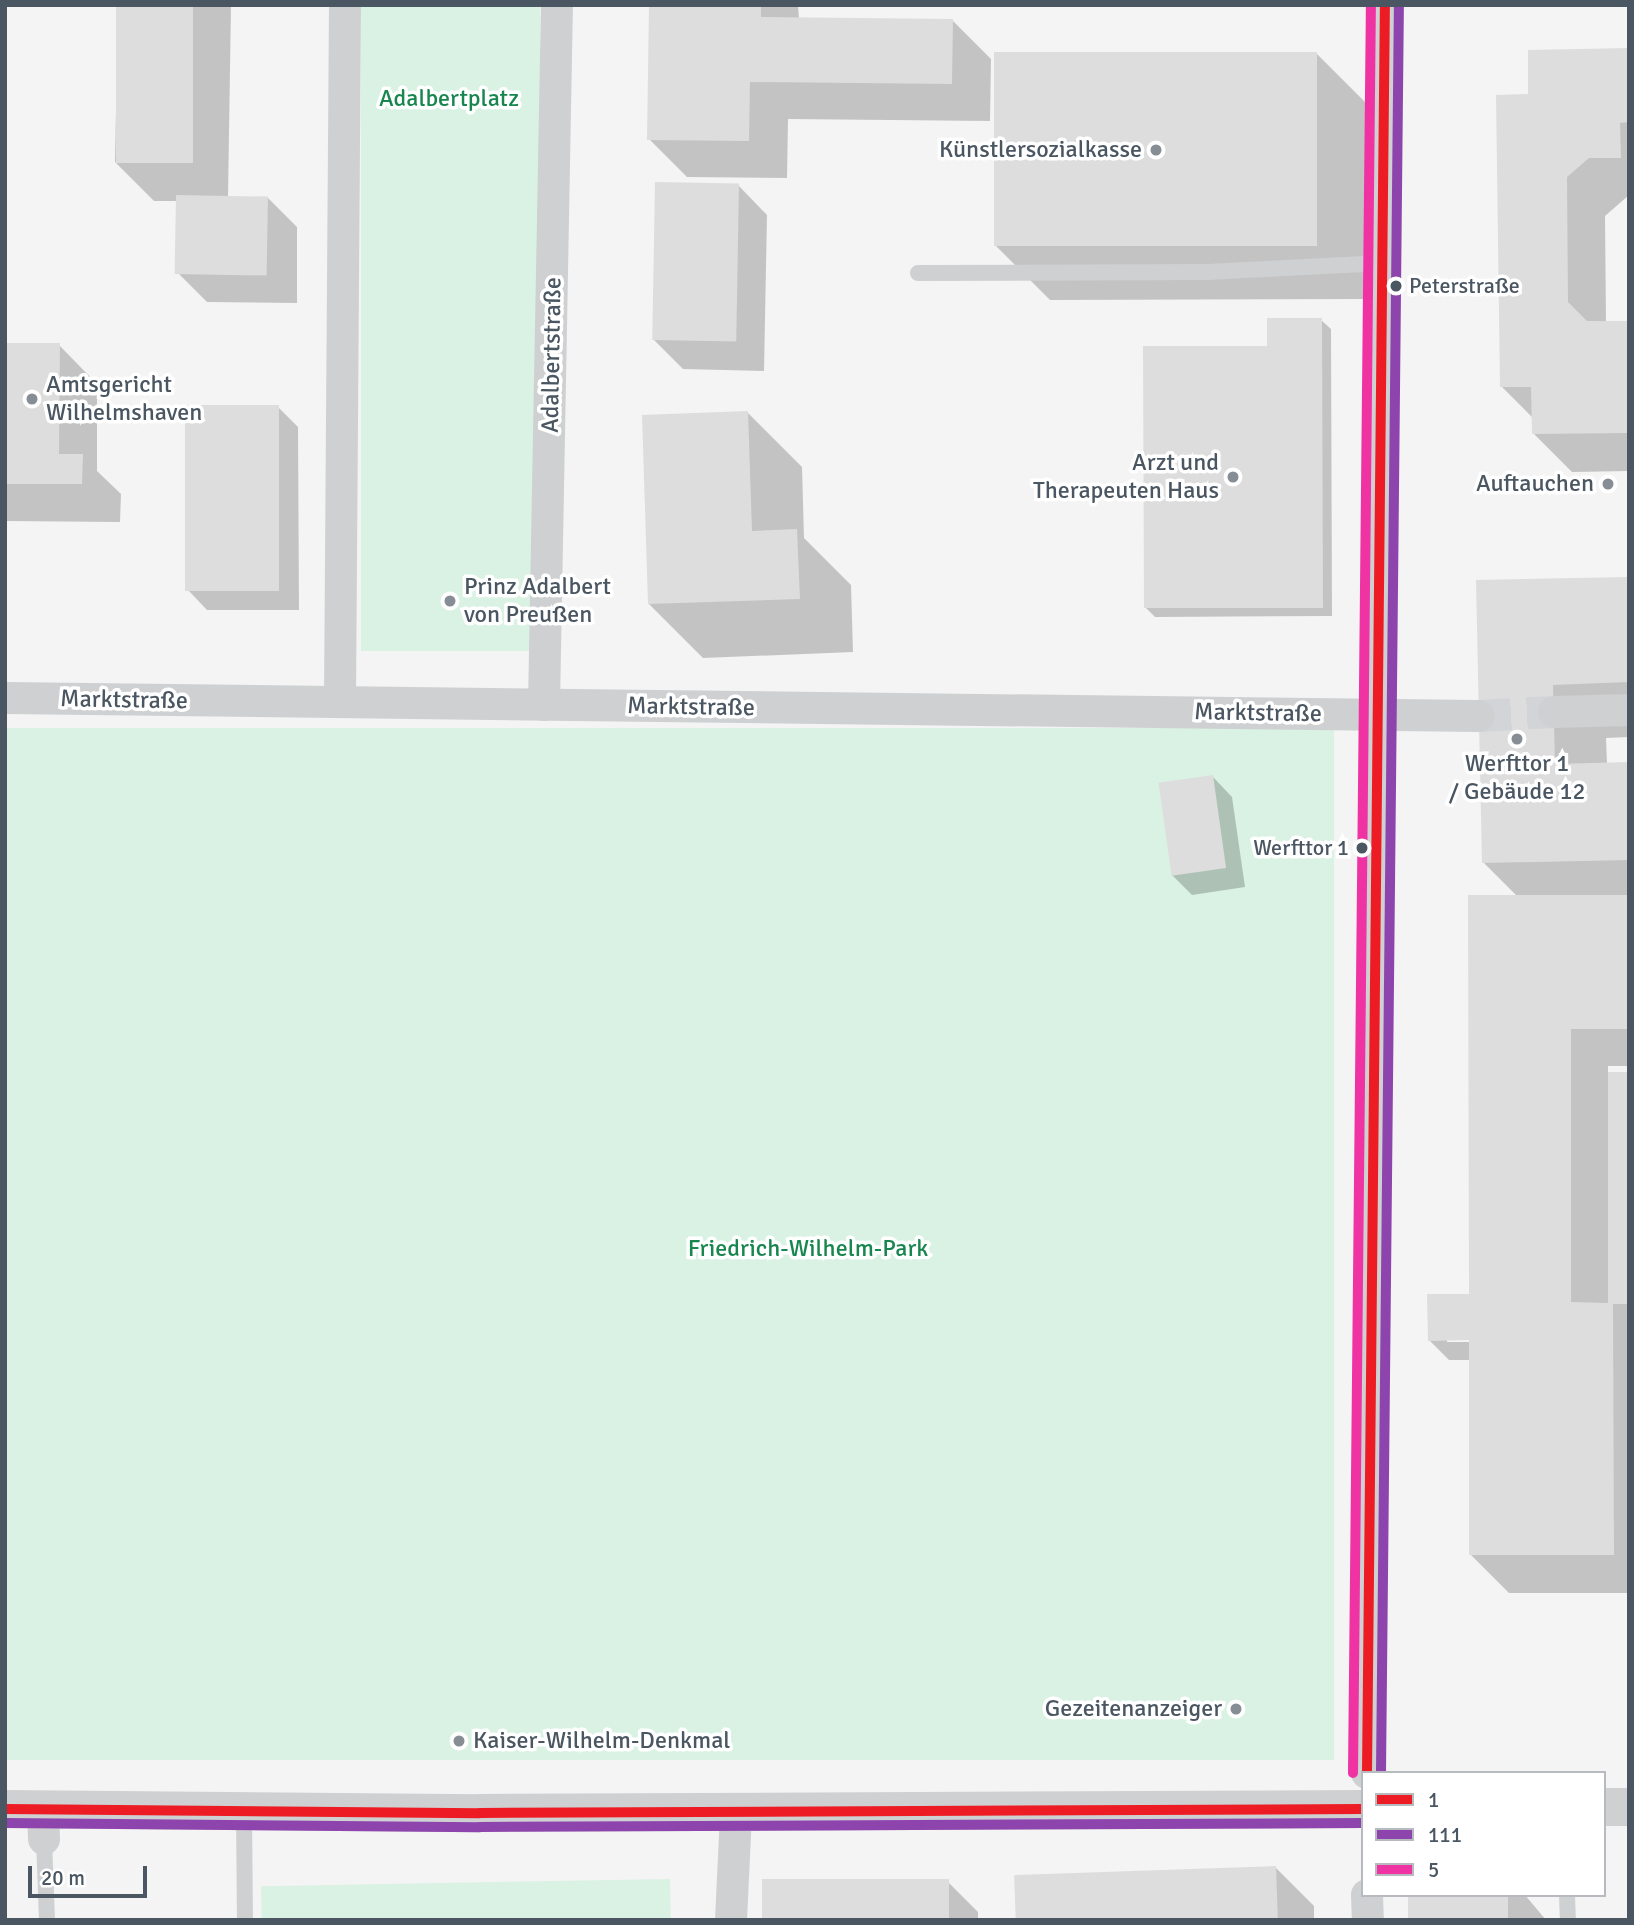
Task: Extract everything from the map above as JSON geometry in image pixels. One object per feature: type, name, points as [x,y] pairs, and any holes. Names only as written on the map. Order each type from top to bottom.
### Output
[{"type":"street","points":[[341,701],[345,5]]},
{"type":"street","name":"Adalbertstraße","points":[[544,705],[557,5]]},
{"type":"street","points":[[1367,1771],[1377,714],[1385,263],[1385,5]]},
{"type":"street","name":"Marktstraße","points":[[5,698],[1479,716]]},
{"type":"street","points":[[1554,712],[1629,710]]},
{"type":"street","points":[[1606,1807],[1629,1807]]},
{"type":"street","points":[[5,1809],[43,1825],[244,1810],[736,1812],[1361,1809]]},
{"type":"street","points":[[731,1920],[736,1812]]},
{"type":"street","points":[[1367,1897],[1368,1920]]},
{"type":"lane","points":[[918,273],[1208,272],[1385,263]]},
{"type":"lane","points":[[244,1810],[245,1920]]},
{"type":"lane","points":[[43,1825],[47,1920]]},
{"type":"lane","points":[[1567,1897],[1568,1920]]},
{"type":"green space","name":"Adalbertplatz","points":[[361,5],[540,5],[540,651],[361,651]]},
{"type":"green space","name":"Friedrich-Wilhelm-Park","points":[[5,728],[1334,728],[1334,1760],[5,1760]]},
{"type":"green space","points":[[670,1879],[671,1920],[262,1920],[261,1886]]},
{"type":"building","points":[[116,5],[193,5],[193,163],[116,163]]},
{"type":"building","points":[[649,5],[761,5],[761,17],[953,19],[952,84],[750,82],[749,141],[647,140]]},
{"type":"building","points":[[1629,48],[1629,122],[1620,123],[1621,158],[1589,158],[1567,177],[1568,302],[1587,321],[1629,321],[1629,433],[1532,434],[1531,387],[1500,387],[1496,95],[1528,94],[1528,50]]},
{"type":"building","name":"Künstlersozialkasse","points":[[994,52],[1317,52],[1317,246],[994,246]]},
{"type":"building","points":[[655,182],[739,183],[736,341],[652,340]]},
{"type":"building","points":[[176,195],[268,197],[267,276],[175,274]]},
{"type":"building","name":"Arzt und Therapeuten Haus","points":[[1267,318],[1322,318],[1323,608],[1144,608],[1143,346],[1267,346]]},
{"type":"building","name":"Amtsgericht Wilhelmshaven","points":[[5,343],[60,343],[59,454],[83,454],[82,484],[5,484]]},
{"type":"building","points":[[185,405],[279,405],[279,591],[185,591]]},
{"type":"building","points":[[748,411],[752,531],[797,529],[800,599],[648,604],[642,415]]},
{"type":"building","name":"Werfttor 1 / Gebäude 12","points":[[1629,577],[1629,682],[1553,685],[1555,764],[1629,762],[1629,860],[1482,863],[1476,580]]},
{"type":"building","points":[[1213,775],[1226,868],[1172,876],[1159,783]]},
{"type":"building","points":[[1468,895],[1629,895],[1629,1029],[1571,1029],[1571,1302],[1608,1303],[1608,1072],[1629,1072],[1629,1304],[1613,1304],[1614,1555],[1469,1555],[1469,1340],[1428,1341],[1427,1294],[1469,1294]]},
{"type":"building","points":[[1276,1866],[1278,1920],[1016,1920],[1014,1875]]},
{"type":"building","points":[[762,1879],[949,1879],[949,1920],[762,1920]]},
{"type":"building","points":[[1408,1897],[1508,1897],[1508,1920],[1408,1920]]},
{"type":"tunnel","points":[[1479,716],[1554,712]]},
{"type":"transit line","name":"5","points":[[1353,1773],[1371,5]]},
{"type":"transit line","name":"1","points":[[1367,1771],[1385,5]]},
{"type":"transit line","name":"111","points":[[1381,1771],[1399,5]]},
{"type":"transit line","name":"1","points":[[5,1809],[480,1813],[1361,1809]]},
{"type":"transit line","name":"111","points":[[5,1823],[480,1827],[1361,1823]]},
{"type":"place","name":"Künstlersozialkasse","points":[[1156,150]]},
{"type":"place","name":"Peterstraße","points":[[1396,286]]},
{"type":"place","name":"Amtsgericht Wilhelmshaven","points":[[32,399]]},
{"type":"place","name":"Arzt und Therapeuten Haus","points":[[1233,477]]},
{"type":"place","name":"Auftauchen","points":[[1608,484]]},
{"type":"place","name":"Prinz Adalbert von Preußen","points":[[450,601]]},
{"type":"place","name":"Werfttor 1 / Gebäude 12","points":[[1517,739]]},
{"type":"place","name":"Werfttor 1","points":[[1362,848]]},
{"type":"place","name":"Gezeitenanzeiger","points":[[1236,1709]]},
{"type":"place","name":"Kaiser-Wilhelm-Denkmal","points":[[459,1741]]}]
